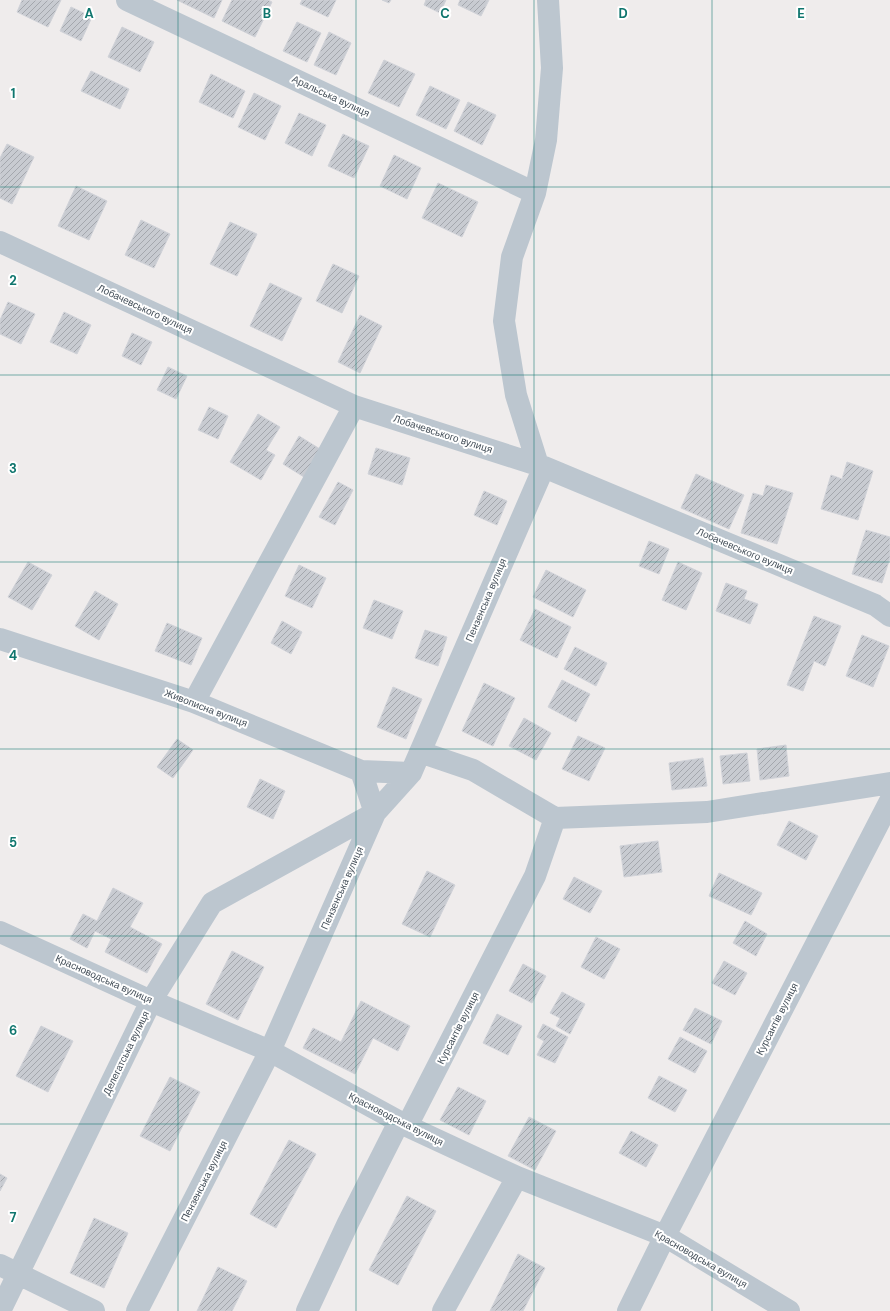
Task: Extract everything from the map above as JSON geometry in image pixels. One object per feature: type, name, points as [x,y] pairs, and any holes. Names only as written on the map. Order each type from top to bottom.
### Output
[{"type":"street","name":"Аральська вулиця","points":[[127,0],[535,193]]},
{"type":"street","points":[[541,466],[516,396],[504,322],[512,257],[535,193],[546,140],[552,68],[548,0]]},
{"type":"street","name":"Лобачевського вулиця","points":[[0,242],[354,406],[541,466],[875,605],[890,616]]},
{"type":"street","points":[[194,702],[354,406]]},
{"type":"street","name":"Пензенська вулиця","points":[[137,1311],[270,1051],[375,814],[411,773],[541,466]]},
{"type":"street","name":"Живописна вулиця","points":[[0,639],[194,702],[361,771],[411,773]]},
{"type":"street","points":[[420,752],[473,770],[555,818],[707,812],[890,783]]},
{"type":"street","points":[[361,771],[375,814]]},
{"type":"street","name":"Курсантів вулиця","points":[[628,1311],[665,1236],[890,801]]},
{"type":"street","name":"Делегатська вулиця","points":[[0,1310],[9,1270],[151,1001],[212,903],[375,814]]},
{"type":"street","name":"Курсантів вулиця","points":[[307,1311],[348,1223],[403,1124],[535,876],[555,818]]},
{"type":"street","name":"Красноводська вулиця","points":[[0,932],[151,1001],[270,1051],[403,1124],[517,1177],[665,1236],[789,1311]]},
{"type":"street","points":[[443,1311],[517,1177]]},
{"type":"street","points":[[9,1270],[94,1311]]},
{"type":"building","points":[[22,0],[61,0],[48,27],[17,12]]},
{"type":"building","points":[[177,0],[222,0],[214,18]]},
{"type":"building","points":[[232,0],[268,0],[272,2],[255,37],[222,21]]},
{"type":"building","points":[[302,0],[336,0],[328,17],[300,4]]},
{"type":"building","points":[[382,0],[391,0],[389,3]]},
{"type":"building","points":[[426,0],[446,0],[440,13],[424,5]]},
{"type":"building","points":[[460,0],[489,0],[481,16],[458,5]]},
{"type":"building","points":[[71,7],[92,17],[81,41],[60,31]]},
{"type":"building","points":[[297,22],[321,33],[307,62],[283,51]]},
{"type":"building","points":[[122,27],[154,42],[140,72],[108,57]]},
{"type":"building","points":[[329,32],[351,43],[336,75],[314,65]]},
{"type":"building","points":[[384,60],[415,74],[399,107],[368,93]]},
{"type":"building","points":[[91,71],[129,89],[120,109],[81,91]]},
{"type":"building","points":[[211,74],[245,91],[233,118],[199,102]]},
{"type":"building","points":[[430,86],[460,100],[446,129],[416,115]]},
{"type":"building","points":[[254,93],[281,106],[265,140],[238,127]]},
{"type":"building","points":[[468,102],[496,115],[482,145],[454,131]]},
{"type":"building","points":[[299,113],[326,125],[312,156],[285,143]]},
{"type":"building","points":[[343,134],[369,146],[354,178],[328,166]]},
{"type":"building","points":[[7,144],[34,157],[12,204],[0,198],[0,158]]},
{"type":"building","points":[[394,155],[421,168],[407,199],[380,186]]},
{"type":"building","points":[[438,183],[478,202],[462,237],[422,218]]},
{"type":"building","points":[[76,186],[107,201],[89,240],[58,226]]},
{"type":"building","points":[[141,220],[170,234],[154,268],[125,255]]},
{"type":"building","points":[[230,222],[257,234],[237,276],[210,264]]},
{"type":"building","points":[[333,264],[359,276],[342,313],[316,301]]},
{"type":"building","points":[[270,283],[302,298],[282,341],[250,326]]},
{"type":"building","points":[[8,302],[35,314],[21,344],[0,334],[0,320]]},
{"type":"building","points":[[64,312],[91,325],[77,354],[50,342]]},
{"type":"building","points":[[360,315],[382,326],[360,373],[338,362]]},
{"type":"building","points":[[132,333],[152,342],[141,365],[122,356]]},
{"type":"building","points":[[168,367],[187,376],[176,399],[157,390]]},
{"type":"building","points":[[209,407],[228,416],[218,439],[198,430]]},
{"type":"building","points":[[258,414],[280,427],[266,450],[275,455],[261,480],[230,462]]},
{"type":"building","points":[[299,436],[320,449],[304,477],[283,464]]},
{"type":"building","points":[[376,448],[410,458],[402,485],[368,474]]},
{"type":"building","points":[[847,462],[873,471],[858,520],[821,509],[831,475],[842,479]]},
{"type":"building","points":[[696,474],[744,495],[729,529],[681,508]]},
{"type":"building","points":[[338,482],[353,490],[335,525],[319,517]]},
{"type":"building","points":[[766,485],[793,493],[777,544],[741,533],[753,493],[763,496]]},
{"type":"building","points":[[484,491],[507,501],[497,525],[474,515]]},
{"type":"building","points":[[866,530],[890,537],[890,558],[882,583],[852,574]]},
{"type":"building","points":[[649,541],[669,549],[659,574],[639,566]]},
{"type":"building","points":[[28,562],[52,575],[32,610],[8,597]]},
{"type":"building","points":[[678,562],[702,573],[686,610],[662,600]]},
{"type":"building","points":[[299,565],[326,578],[312,608],[285,596]]},
{"type":"building","points":[[546,570],[586,590],[573,617],[533,597]]},
{"type":"building","points":[[726,583],[747,591],[744,599],[758,604],[750,624],[716,611]]},
{"type":"building","points":[[95,591],[118,604],[99,640],[75,626]]},
{"type":"building","points":[[374,600],[403,611],[392,639],[363,628]]},
{"type":"building","points":[[535,609],[571,627],[557,658],[520,640]]},
{"type":"building","points":[[814,616],[841,626],[825,666],[814,661],[803,691],[787,685]]},
{"type":"building","points":[[282,621],[302,632],[291,654],[271,643]]},
{"type":"building","points":[[167,623],[202,638],[191,665],[155,651]]},
{"type":"building","points":[[425,630],[447,637],[438,666],[415,658]]},
{"type":"building","points":[[862,635],[889,646],[873,687],[846,676]]},
{"type":"building","points":[[575,647],[607,663],[596,686],[564,669]]},
{"type":"building","points":[[562,680],[590,694],[576,722],[548,707]]},
{"type":"building","points":[[484,683],[515,698],[493,746],[462,731]]},
{"type":"building","points":[[393,687],[422,699],[406,739],[377,727]]},
{"type":"building","points":[[524,718],[551,733],[536,760],[509,746]]},
{"type":"building","points":[[578,736],[605,748],[589,781],[562,769]]},
{"type":"building","points":[[177,739],[193,750],[173,778],[157,767]]},
{"type":"building","points":[[786,745],[789,776],[760,780],[757,749]]},
{"type":"building","points":[[747,753],[750,781],[723,784],[720,756]]},
{"type":"building","points":[[703,758],[707,786],[672,790],[669,763]]},
{"type":"building","points":[[260,779],[285,791],[273,819],[247,807]]},
{"type":"building","points":[[789,821],[818,836],[806,860],[777,845]]},
{"type":"building","points":[[658,841],[662,872],[624,877],[620,846]]},
{"type":"building","points":[[427,871],[455,885],[430,937],[402,924]]},
{"type":"building","points":[[719,873],[762,893],[751,915],[709,896]]},
{"type":"building","points":[[574,877],[602,891],[590,913],[563,899]]},
{"type":"building","points":[[113,888],[143,903],[130,927],[162,944],[147,973],[105,952],[111,939],[95,931],[87,948],[70,939],[83,914],[97,921]]},
{"type":"building","points":[[745,921],[767,934],[756,956],[733,943]]},
{"type":"building","points":[[596,937],[620,949],[604,979],[581,967]]},
{"type":"building","points":[[232,951],[264,967],[238,1020],[206,1004]]},
{"type":"building","points":[[724,961],[747,973],[735,995],[712,983]]},
{"type":"building","points":[[523,964],[546,976],[532,1003],[509,991]]},
{"type":"building","points":[[562,992],[585,1004],[570,1034],[556,1026],[560,1018],[550,1013]]},
{"type":"building","points":[[361,1001],[410,1026],[398,1051],[373,1038],[355,1074],[303,1048],[313,1028],[341,1042]]},
{"type":"building","points":[[695,1008],[722,1021],[711,1044],[683,1030]]},
{"type":"building","points":[[497,1014],[522,1026],[508,1055],[483,1043]]},
{"type":"building","points":[[543,1024],[568,1037],[555,1063],[537,1055],[544,1041],[537,1037]]},
{"type":"building","points":[[41,1026],[73,1041],[48,1092],[16,1076]]},
{"type":"building","points":[[680,1037],[707,1051],[695,1073],[668,1059]]},
{"type":"building","points":[[659,1076],[687,1090],[675,1112],[648,1098]]},
{"type":"building","points":[[170,1077],[200,1092],[170,1151],[140,1136]]},
{"type":"building","points":[[458,1087],[486,1101],[469,1135],[440,1120]]},
{"type":"building","points":[[529,1117],[556,1131],[535,1170],[508,1156]]},
{"type":"building","points":[[631,1131],[658,1145],[646,1167],[619,1153]]},
{"type":"building","points":[[289,1140],[316,1154],[276,1228],[250,1214]]},
{"type":"building","points":[[0,1174],[7,1178],[0,1191]]},
{"type":"building","points":[[407,1196],[436,1211],[398,1285],[369,1270]]},
{"type":"building","points":[[94,1218],[128,1233],[104,1288],[70,1273]]},
{"type":"building","points":[[518,1254],[545,1268],[523,1311],[490,1311]]},
{"type":"building","points":[[218,1267],[247,1281],[232,1311],[197,1311]]}]
